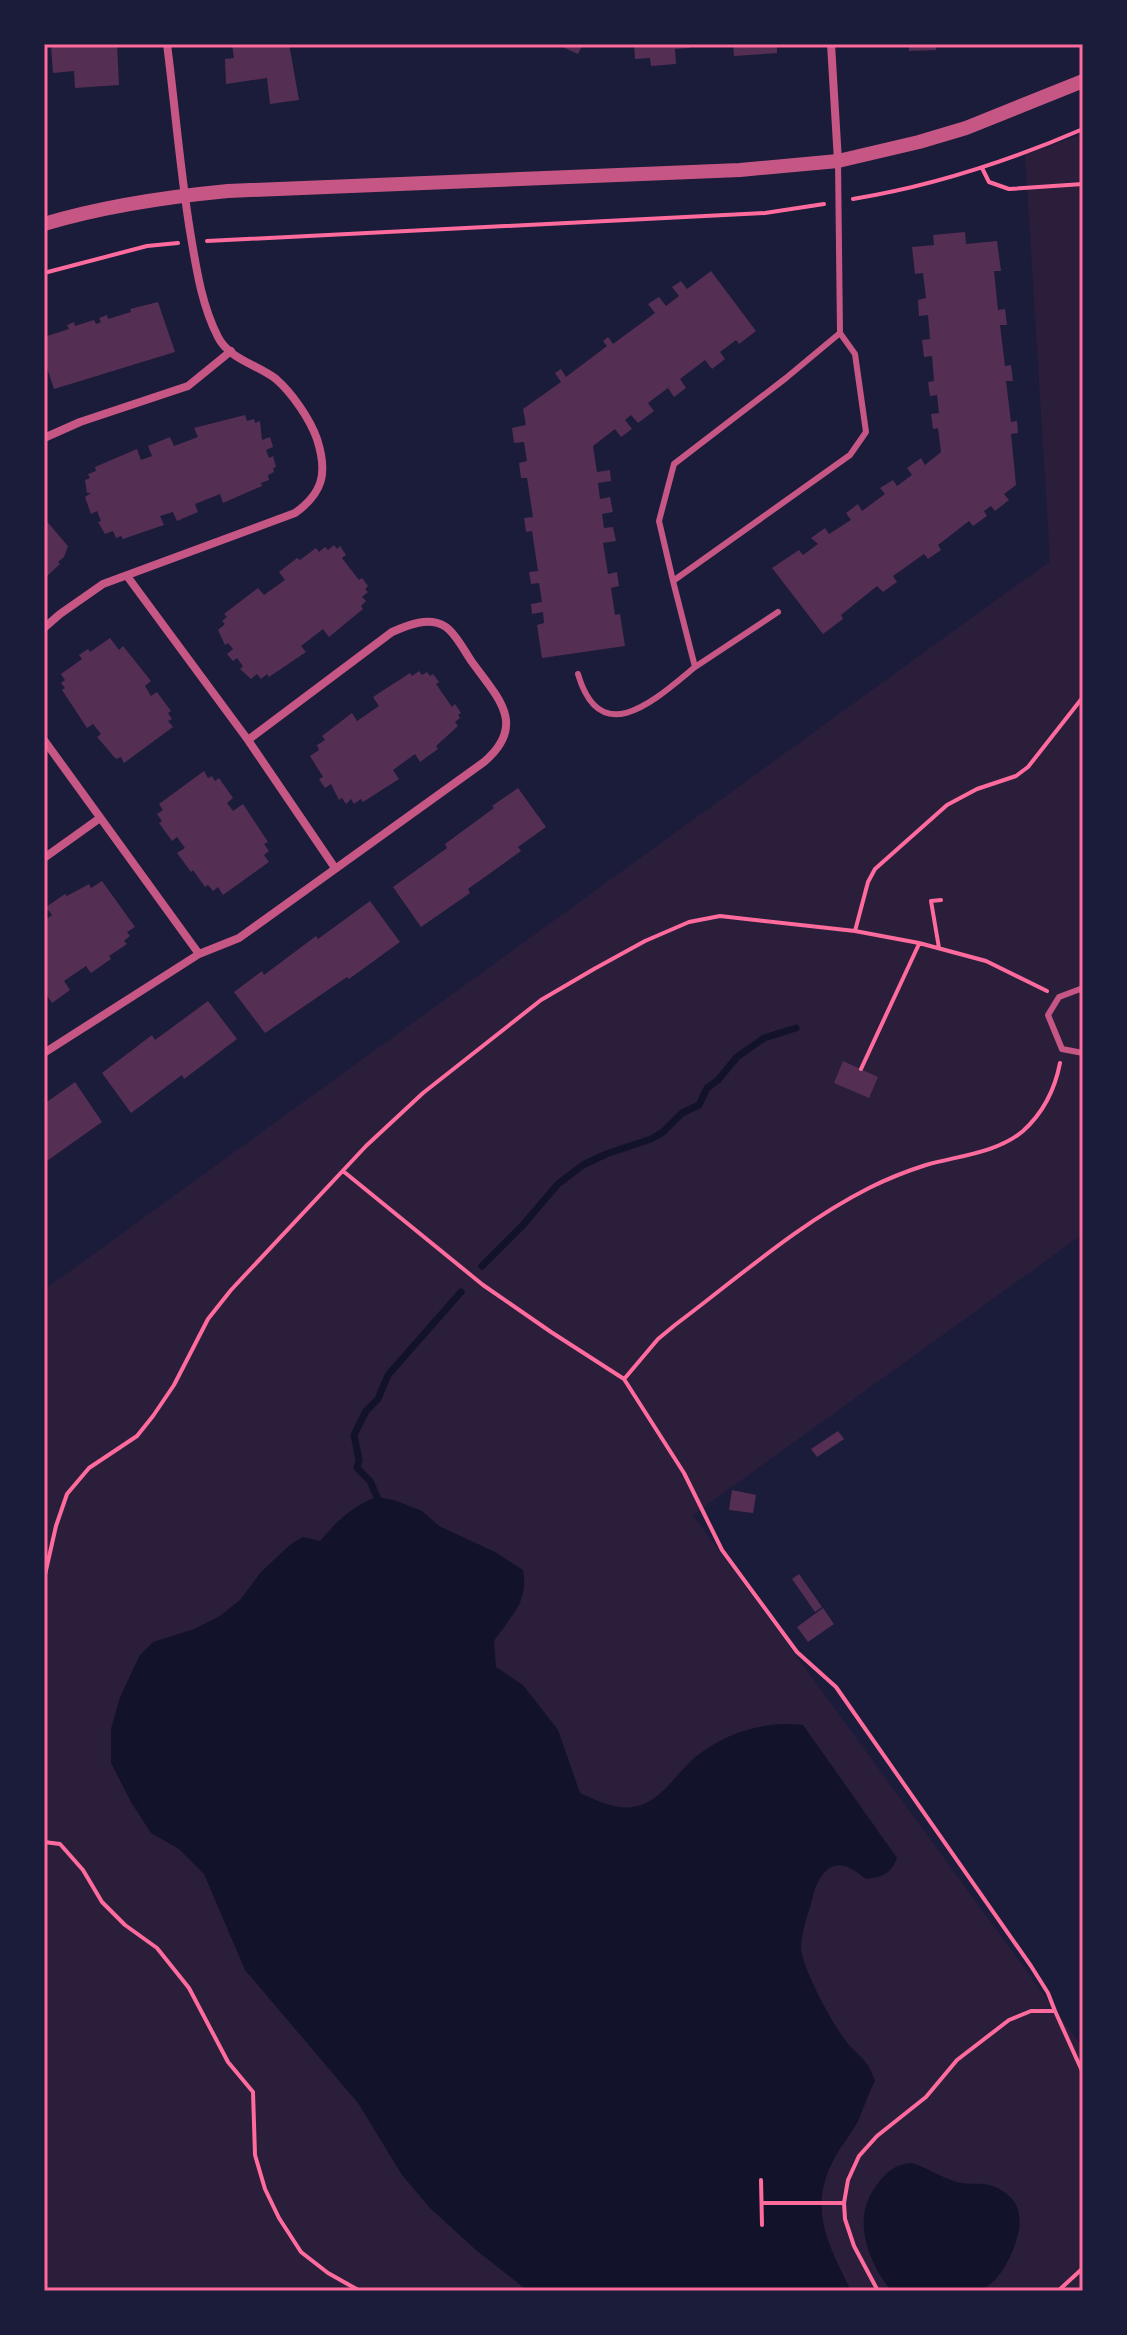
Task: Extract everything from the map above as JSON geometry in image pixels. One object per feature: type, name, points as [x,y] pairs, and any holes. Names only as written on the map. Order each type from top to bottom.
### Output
[{"type":"street","points":[[44,628],[103,584],[295,513],[313,500],[322,477],[316,438],[290,395],[275,378],[245,363],[219,340],[205,302],[184,195],[167,44]]},
{"type":"street","points":[[831,44],[838,161]]},
{"type":"street","points":[[44,224],[92,211],[184,195],[228,191],[740,170],[838,161],[966,128],[1083,81]]},
{"type":"street","points":[[44,438],[80,422],[188,386],[231,351]]},
{"type":"street","points":[[127,576],[248,740],[335,868]]},
{"type":"street","points":[[44,1053],[199,954],[239,938],[484,762],[500,749],[508,730],[505,710],[495,693],[447,627],[429,621],[392,632],[248,740]]},
{"type":"street","points":[[44,740],[199,954]]},
{"type":"street","points":[[44,858],[100,818]]},
{"type":"lane","points":[[673,581],[850,455],[866,432],[855,354],[840,333],[838,161]]},
{"type":"lane","points":[[695,667],[659,521],[674,464],[840,333]]},
{"type":"lane","points":[[578,674],[584,695],[595,707],[616,716],[634,712],[778,612]]},
{"type":"lane","points":[[1083,988],[1059,997],[1048,1015],[1062,1049],[1083,1053]]},
{"type":"path","points":[[44,273],[147,246],[192,242],[765,213],[922,185],[1025,154],[1083,129]]},
{"type":"path","points":[[982,168],[989,182],[1009,189],[1083,184]]},
{"type":"path","points":[[855,931],[868,882],[875,869],[947,805],[977,789],[1016,776],[1028,767],[1083,697]]},
{"type":"path","points":[[939,949],[931,901],[941,900]]},
{"type":"path","points":[[44,1579],[67,1494],[89,1468],[137,1436],[174,1385],[208,1319],[231,1290],[343,1171],[423,1093],[541,1000],[645,941],[689,922],[720,916],[855,931],[919,943],[986,961],[1059,997]]},
{"type":"path","points":[[861,1069],[919,943]]},
{"type":"path","points":[[624,1379],[667,1332],[791,1234],[834,1207],[910,1171],[987,1149],[1023,1131],[1050,1097],[1056,1083],[1062,1049]]},
{"type":"path","points":[[343,1171],[483,1285],[624,1379],[684,1473],[722,1550],[797,1652],[836,1687],[1031,1966],[1048,1993],[1083,2073]]},
{"type":"path","points":[[44,1842],[60,1844],[83,1870],[102,1902],[125,1925],[157,1948],[189,1988],[228,2062],[253,2092],[255,2155],[265,2189],[279,2218],[301,2252],[328,2273],[360,2291]]},
{"type":"path","points":[[878,2291],[854,2246],[845,2219],[848,2180],[859,2156],[877,2136],[926,2097],[957,2060],[1009,2020],[1031,2011],[1055,2011]]},
{"type":"path","points":[[761,2180],[762,2225]]},
{"type":"path","points":[[762,2203],[844,2203]]},
{"type":"path","points":[[1058,2291],[1083,2268]]},
{"type":"shaded area","points":[[1083,134],[1083,1234],[693,1515],[1083,2048],[1083,2291],[44,2291],[44,1290],[1050,561],[1025,154]]},
{"type":"shaded area","points":[[377,1497],[422,1511],[439,1526],[495,1552],[523,1570],[521,1600],[494,1641],[496,1667],[523,1685],[558,1730],[580,1793],[620,1807],[642,1805],[665,1789],[702,1752],[728,1737],[757,1727],[803,1725],[897,1858],[889,1871],[866,1879],[843,1866],[828,1869],[816,1886],[801,1944],[803,1959],[821,2000],[837,2028],[868,2066],[875,2081],[858,2121],[832,2163],[822,2197],[829,2244],[851,2291],[528,2291],[430,2208],[402,2175],[358,2103],[245,1970],[204,1874],[179,1849],[151,1833],[131,1802],[111,1763],[111,1729],[120,1697],[140,1655],[153,1642],[194,1629],[220,1616],[240,1600],[261,1572],[291,1544],[303,1537],[320,1541],[346,1515]]},
{"type":"shaded area","points":[[912,2163],[959,2182],[986,2184],[1000,2189],[1015,2203],[1020,2224],[1016,2242],[1004,2268],[985,2288],[957,2293],[891,2291],[875,2267],[864,2226],[869,2199],[891,2170]]},
{"type":"building","points":[[117,44],[119,85],[75,88],[74,71],[53,73],[51,46]]},
{"type":"building","points":[[289,44],[299,100],[270,104],[267,78],[226,84],[225,59],[234,58],[232,45]]},
{"type":"building","points":[[556,44],[583,44],[578,54]]},
{"type":"building","points":[[634,44],[690,44],[690,48],[675,49],[676,64],[651,66],[650,58],[635,59]]},
{"type":"building","points":[[733,44],[777,44],[777,53],[734,56]]},
{"type":"building","points":[[909,44],[936,44],[936,50],[909,51]]},
{"type":"building","points":[[965,232],[966,244],[997,241],[1001,271],[994,271],[998,310],[1005,309],[1007,325],[1000,325],[1005,366],[1011,365],[1013,381],[1006,381],[1011,422],[1017,421],[1018,433],[1011,434],[1016,485],[1004,494],[1009,500],[995,511],[991,506],[984,511],[987,516],[973,526],[969,521],[938,545],[941,550],[928,559],[924,554],[893,576],[897,582],[883,592],[877,586],[823,634],[772,568],[799,550],[803,555],[818,544],[811,538],[825,528],[829,534],[851,520],[846,513],[858,504],[862,511],[885,494],[880,488],[893,480],[897,486],[912,475],[907,468],[921,458],[925,465],[941,452],[938,428],[933,429],[931,414],[939,413],[937,395],[930,396],[928,382],[934,381],[932,356],[924,357],[922,340],[930,339],[928,315],[919,316],[918,300],[926,298],[923,273],[915,274],[912,247],[934,245],[933,235]]},
{"type":"building","points":[[711,271],[756,331],[739,344],[736,340],[720,352],[725,359],[712,369],[705,360],[680,379],[686,388],[674,397],[668,388],[648,403],[654,411],[638,423],[631,415],[625,420],[632,429],[621,437],[615,429],[593,446],[597,472],[610,470],[611,481],[598,483],[600,499],[610,497],[613,512],[602,514],[604,528],[613,527],[616,541],[603,543],[608,574],[617,572],[619,586],[611,588],[615,615],[620,614],[625,646],[542,658],[537,625],[544,623],[543,612],[532,614],[531,604],[542,602],[539,583],[531,584],[529,572],[538,571],[532,531],[526,532],[524,518],[533,517],[527,478],[521,478],[519,463],[527,461],[524,442],[514,443],[512,428],[526,425],[523,409],[561,382],[555,373],[561,369],[566,377],[607,346],[603,341],[608,337],[613,344],[655,313],[648,304],[659,297],[666,306],[679,296],[672,287],[681,281],[687,289]]},
{"type":"building","points":[[158,302],[175,352],[54,389],[44,359],[44,330],[47,336],[69,329],[67,325],[74,322],[75,326],[94,320],[96,324],[101,322],[99,318],[107,315],[108,319]]},
{"type":"building","points":[[245,415],[247,421],[260,421],[262,440],[270,437],[273,447],[266,450],[269,458],[273,456],[276,467],[268,475],[269,480],[261,483],[262,486],[223,503],[220,494],[195,504],[198,512],[177,521],[173,512],[160,516],[164,525],[123,539],[121,536],[116,538],[113,531],[105,534],[98,522],[101,521],[97,511],[91,514],[85,497],[91,493],[87,493],[85,480],[90,478],[88,474],[96,471],[95,467],[137,449],[141,460],[152,456],[148,446],[170,437],[174,446],[198,437],[194,428]]},
{"type":"building","points":[[44,518],[68,546],[64,557],[58,562],[60,564],[44,579]]},
{"type":"building","points":[[334,545],[337,549],[340,546],[346,555],[342,558],[359,580],[362,578],[368,586],[365,589],[368,592],[362,597],[366,601],[361,606],[363,609],[329,637],[323,629],[301,646],[306,652],[269,677],[267,674],[261,679],[257,674],[251,679],[240,669],[243,666],[237,658],[233,661],[227,654],[233,649],[228,643],[225,645],[218,630],[225,624],[222,621],[227,617],[224,614],[258,588],[264,595],[285,580],[279,572],[297,558],[300,560],[316,548],[319,552]]},
{"type":"building","points":[[110,638],[119,650],[123,646],[151,681],[145,686],[151,696],[157,692],[171,711],[168,713],[172,719],[168,721],[173,727],[124,763],[121,757],[116,759],[97,737],[101,734],[93,724],[87,728],[62,690],[65,688],[61,683],[65,680],[61,674],[82,659],[79,655],[88,649],[90,652]]},
{"type":"building","points":[[419,671],[422,675],[427,672],[430,676],[433,674],[452,707],[455,704],[461,713],[455,722],[458,726],[436,746],[438,749],[420,762],[415,754],[393,770],[399,779],[363,802],[361,799],[354,804],[351,799],[346,804],[342,798],[339,800],[331,784],[325,788],[319,779],[323,777],[310,756],[319,750],[317,745],[325,740],[322,736],[352,713],[357,721],[379,706],[373,697],[410,673],[412,676]]},
{"type":"building","points":[[204,771],[208,778],[212,776],[215,781],[219,778],[233,798],[227,803],[233,811],[243,804],[268,842],[264,844],[269,851],[264,855],[269,862],[223,895],[218,887],[213,891],[208,885],[205,887],[193,870],[191,872],[177,853],[185,848],[177,837],[172,841],[159,823],[162,821],[157,814],[163,810],[159,804]]},
{"type":"building","points":[[518,788],[546,827],[518,847],[521,851],[468,889],[470,893],[421,927],[393,887],[447,848],[445,844]]},
{"type":"building","points":[[102,881],[135,927],[127,932],[130,936],[124,941],[127,944],[109,956],[111,959],[91,973],[86,966],[64,981],[70,990],[52,1003],[46,994],[44,996],[44,921],[52,915],[46,907],[65,894],[67,896],[89,884],[91,888]]},
{"type":"building","points":[[370,901],[400,942],[265,1033],[234,992],[262,971],[264,975],[316,936],[318,939]]},
{"type":"building","points":[[208,1001],[237,1039],[184,1079],[182,1075],[131,1113],[102,1073],[152,1035],[155,1040]]},
{"type":"building","points":[[843,1061],[878,1077],[869,1098],[834,1083]]},
{"type":"building","points":[[75,1082],[102,1122],[44,1163],[44,1104]]},
{"type":"building","points":[[838,1431],[844,1439],[817,1457],[811,1449]]},
{"type":"building","points":[[732,1490],[756,1495],[753,1513],[729,1510]]},
{"type":"building","points":[[799,1574],[822,1607],[815,1612],[792,1579]]},
{"type":"building","points":[[823,1608],[834,1624],[808,1642],[797,1627]]},
{"type":"waterway","points":[[482,1266],[558,1184],[583,1165],[663,1132],[682,1113],[699,1105],[707,1088],[737,1057],[764,1038],[796,1028]]},
{"type":"waterway","points":[[377,1497],[370,1481],[357,1468],[359,1460],[354,1435],[366,1411],[378,1399],[388,1375],[461,1292]]}]
